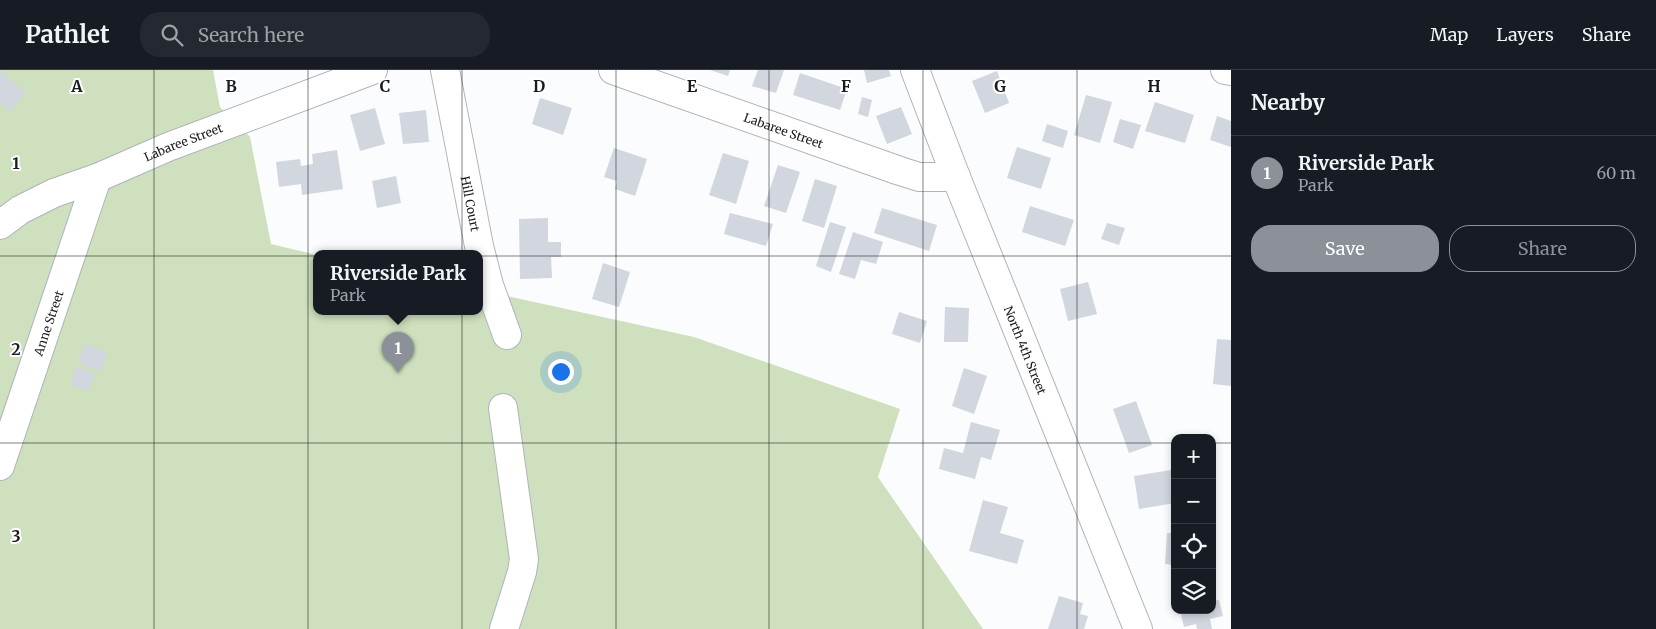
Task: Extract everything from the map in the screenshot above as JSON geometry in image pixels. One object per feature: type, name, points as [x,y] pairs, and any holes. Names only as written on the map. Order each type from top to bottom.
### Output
[{"type":"street","name":"Labaree Street","points":[[0,225],[20,210],[54,193],[373,70]]},
{"type":"street","name":"Hill Court","points":[[444,70],[481,250]]},
{"type":"street","name":"Labaree Street","points":[[613,70],[919,177],[956,177]]},
{"type":"street","name":"North 4th Street","points":[[915,70],[956,177],[1138,629]]},
{"type":"street","points":[[1225,70],[1231,71]]},
{"type":"street","name":"Anne Street","points":[[0,466],[97,178]]},
{"type":"street","name":"Hill Court","points":[[483,260],[486,275],[508,335]]},
{"type":"street","points":[[503,408],[524,559],[522,572],[504,629]]},
{"type":"green space","points":[[0,70],[213,70],[220,107],[250,137],[271,244],[313,254],[313,315],[483,315],[483,291],[694,337],[900,409],[878,477],[983,629],[0,629]]},
{"type":"building","points":[[0,70],[26,93],[10,112],[0,103]]},
{"type":"building","points":[[710,70],[730,70],[728,76]]},
{"type":"building","points":[[758,70],[784,70],[776,93],[752,86]]},
{"type":"building","points":[[864,70],[889,70],[891,76],[867,83]]},
{"type":"building","points":[[997,71],[1009,103],[985,113],[972,81]]},
{"type":"building","points":[[800,73],[847,89],[840,110],[793,95]]},
{"type":"building","points":[[1086,95],[1112,102],[1100,143],[1074,135]]},
{"type":"building","points":[[862,97],[872,100],[868,117],[858,114]]},
{"type":"building","points":[[540,98],[572,108],[563,135],[532,124]]},
{"type":"building","points":[[1155,102],[1194,115],[1185,143],[1145,131]]},
{"type":"building","points":[[901,107],[912,134],[887,144],[876,116]]},
{"type":"building","points":[[375,108],[385,144],[360,151],[350,115]]},
{"type":"building","points":[[426,110],[429,142],[403,144],[399,113]]},
{"type":"building","points":[[1217,116],[1231,121],[1231,147],[1210,140]]},
{"type":"building","points":[[1120,119],[1141,125],[1133,149],[1113,142]]},
{"type":"building","points":[[1047,124],[1068,131],[1063,148],[1042,141]]},
{"type":"building","points":[[1017,147],[1051,158],[1041,189],[1007,178]]},
{"type":"building","points":[[614,148],[647,159],[635,196],[615,189],[617,181],[604,177]]},
{"type":"building","points":[[337,150],[343,189],[302,195],[301,184],[279,187],[276,162],[300,159],[301,166],[313,164],[312,154]]},
{"type":"building","points":[[723,153],[749,161],[736,204],[709,195]]},
{"type":"building","points":[[778,165],[800,172],[786,213],[764,206]]},
{"type":"building","points":[[396,176],[401,203],[377,208],[372,181]]},
{"type":"building","points":[[815,179],[837,186],[824,228],[802,221]]},
{"type":"building","points":[[1030,206],[1074,220],[1065,246],[1022,232]]},
{"type":"building","points":[[882,208],[937,225],[929,251],[874,233]]},
{"type":"building","points":[[730,213],[773,224],[766,246],[724,234]]},
{"type":"building","points":[[548,218],[548,242],[561,242],[561,257],[551,257],[552,278],[520,279],[519,219]]},
{"type":"building","points":[[830,222],[846,227],[831,272],[816,266]]},
{"type":"building","points":[[1107,223],[1125,228],[1119,245],[1101,239]]},
{"type":"building","points":[[853,232],[883,242],[876,264],[861,260],[855,279],[839,274]]},
{"type":"building","points":[[603,263],[630,272],[619,307],[592,299]]},
{"type":"building","points":[[1088,282],[1097,314],[1068,321],[1060,289]]},
{"type":"building","points":[[945,307],[969,308],[968,342],[944,342]]},
{"type":"building","points":[[899,312],[927,321],[920,343],[892,334]]},
{"type":"building","points":[[1217,339],[1231,340],[1231,386],[1213,384]]},
{"type":"building","points":[[84,344],[107,352],[101,371],[78,363]]},
{"type":"building","points":[[76,367],[95,373],[89,391],[70,385]]},
{"type":"building","points":[[964,368],[987,376],[974,414],[952,406]]},
{"type":"building","points":[[1136,401],[1152,445],[1129,453],[1113,409]]},
{"type":"building","points":[[971,422],[1000,430],[991,460],[981,457],[975,479],[939,469],[944,448],[963,453]]},
{"type":"building","points":[[1171,470],[1171,504],[1139,509],[1134,476]]},
{"type":"building","points":[[983,500],[1008,507],[1000,533],[1024,540],[1017,564],[969,551]]},
{"type":"building","points":[[1167,533],[1171,533],[1171,565],[1165,564]]},
{"type":"building","points":[[1059,596],[1083,603],[1080,614],[1088,616],[1084,629],[1048,629]]},
{"type":"building","points":[[1216,600],[1219,600],[1223,616],[1210,619],[1212,629],[1197,629],[1196,624],[1184,627],[1181,614],[1216,614]]},
{"type":"place","name":"Riverside Park","points":[[398,373]]}]
